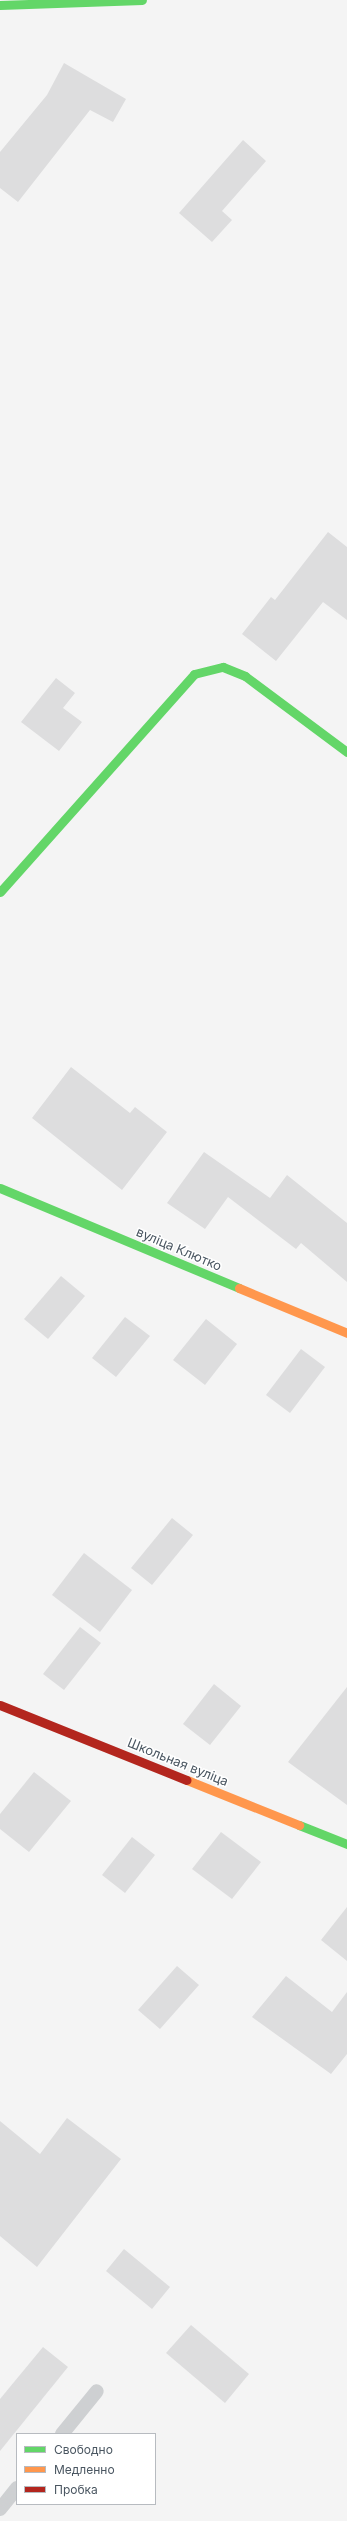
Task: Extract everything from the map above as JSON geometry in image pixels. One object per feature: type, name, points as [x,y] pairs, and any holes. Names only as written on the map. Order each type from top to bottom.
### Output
[{"type":"street","points":[[0,5],[142,0]]},
{"type":"street","points":[[0,892],[194,674],[223,667],[245,676],[347,752]]},
{"type":"street","name":"вуліца Клютко","points":[[0,1188],[347,1333]]},
{"type":"street","name":"Школьная вуліца","points":[[0,1705],[347,1844]]},
{"type":"lane","points":[[63,2433],[97,2391]]},
{"type":"lane","points":[[0,2509],[16,2489]]},
{"type":"building","points":[[64,63],[126,99],[113,122],[90,110],[18,202],[0,188],[0,152],[47,95]]},
{"type":"building","points":[[243,140],[266,161],[222,211],[232,220],[212,242],[179,213]]},
{"type":"building","points":[[328,532],[347,547],[347,620],[323,602],[276,661],[242,634],[271,597],[275,600]]},
{"type":"building","points":[[56,678],[75,693],[63,708],[82,722],[59,751],[21,722]]},
{"type":"building","points":[[71,1067],[130,1113],[135,1107],[167,1132],[122,1190],[32,1118]]},
{"type":"building","points":[[204,1152],[270,1198],[287,1175],[347,1223],[347,1282],[301,1243],[296,1249],[228,1197],[205,1229],[167,1203]]},
{"type":"building","points":[[61,1276],[85,1296],[48,1339],[24,1319]]},
{"type":"building","points":[[125,1317],[150,1336],[116,1377],[92,1358]]},
{"type":"building","points":[[206,1319],[237,1344],[205,1385],[173,1360]]},
{"type":"building","points":[[301,1349],[325,1367],[290,1413],[266,1395]]},
{"type":"building","points":[[172,1518],[193,1535],[152,1585],[131,1568]]},
{"type":"building","points":[[84,1553],[132,1590],[100,1632],[52,1595]]},
{"type":"building","points":[[80,1627],[101,1643],[64,1690],[43,1674]]},
{"type":"building","points":[[214,1684],[241,1706],[210,1745],[183,1724]]},
{"type":"building","points":[[347,1687],[347,1805],[288,1762]]},
{"type":"building","points":[[34,1772],[71,1801],[29,1852],[0,1829],[0,1814]]},
{"type":"building","points":[[221,1832],[261,1862],[232,1899],[192,1869]]},
{"type":"building","points":[[132,1837],[155,1855],[125,1893],[102,1875]]},
{"type":"building","points":[[347,1907],[347,1961],[321,1940]]},
{"type":"building","points":[[177,1966],[199,1985],[160,2029],[138,2010]]},
{"type":"building","points":[[286,1976],[332,2012],[347,1992],[347,2054],[331,2074],[252,2017]]},
{"type":"building","points":[[67,2118],[121,2159],[37,2267],[0,2236],[0,2121],[40,2154]]},
{"type":"building","points":[[124,2249],[170,2287],[152,2309],[106,2271]]},
{"type":"building","points":[[191,2325],[249,2374],[225,2403],[166,2353]]},
{"type":"building","points":[[43,2347],[68,2367],[0,2451],[0,2399]]},
{"type":"traffic: fast","points":[[0,5],[142,0]]},
{"type":"traffic: fast","points":[[0,892],[194,674],[223,667],[245,676],[347,752]]},
{"type":"traffic: fast","points":[[0,1188],[239,1288]]},
{"type":"traffic: fast","points":[[299,1825],[347,1844]]},
{"type":"traffic: slow","points":[[239,1288],[347,1333]]},
{"type":"traffic: slow","points":[[187,1780],[299,1825]]},
{"type":"traffic: jam","points":[[0,1705],[187,1780]]}]
